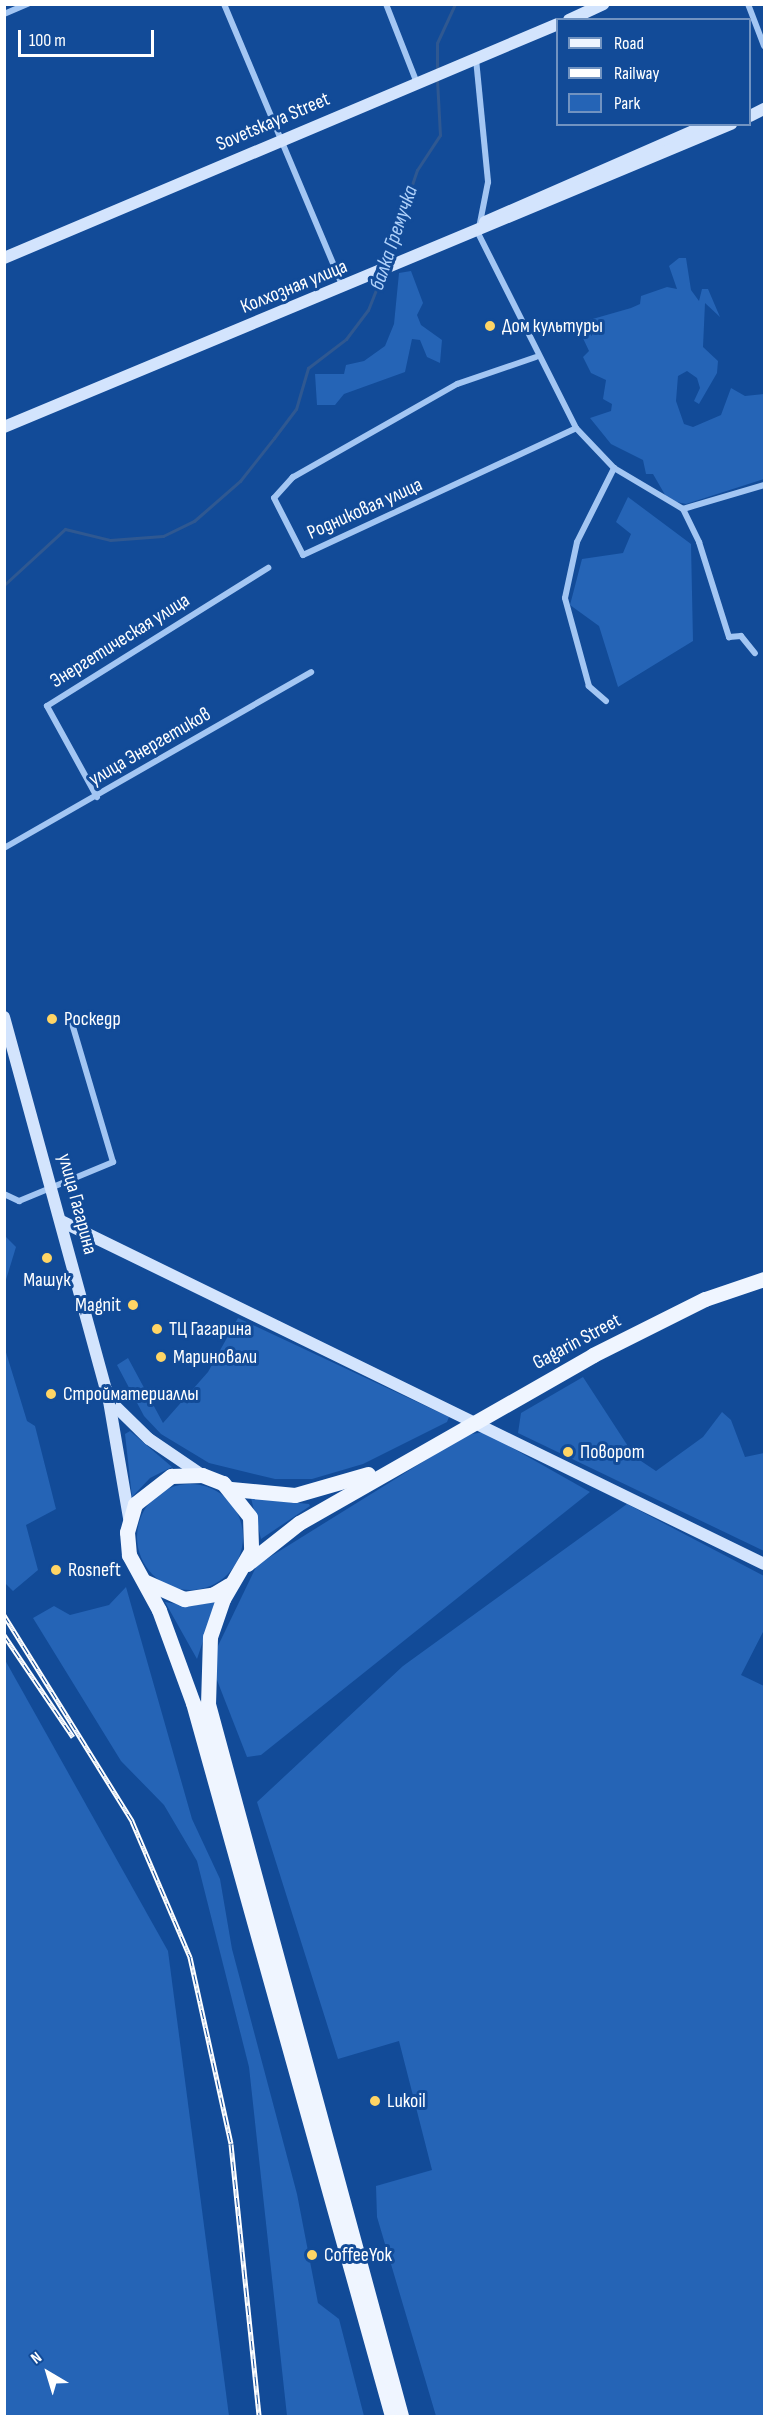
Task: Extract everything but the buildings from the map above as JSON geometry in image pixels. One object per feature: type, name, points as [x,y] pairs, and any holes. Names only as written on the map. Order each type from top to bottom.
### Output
[{"type":"main road","name":"Gagarin Street","points":[[415,1455],[674,1315],[765,1279]]},
{"type":"main road","points":[[144,1580],[184,1599],[214,1594],[299,1523],[415,1455]]},
{"type":"main road","points":[[392,2416],[193,1702],[144,1580],[129,1555],[129,1518],[157,1482],[202,1475],[231,1489],[295,1495],[322,1491],[415,1455]]},
{"type":"main road","points":[[231,1489],[251,1526],[241,1571],[210,1636],[208,1704],[402,2416]]},
{"type":"street","points":[[4,14],[28,4]]},
{"type":"street","points":[[224,4],[279,141],[344,288]]},
{"type":"street","points":[[386,4],[417,83]]},
{"type":"street","points":[[573,18],[604,4]]},
{"type":"street","points":[[748,4],[765,46]]},
{"type":"street","name":"Sovetskaya Street","points":[[4,258],[556,25]]},
{"type":"street","points":[[476,58],[488,182],[478,230],[536,357],[576,428],[614,468],[683,509],[699,542],[729,637],[741,636],[755,653]]},
{"type":"street","points":[[751,107],[765,101]]},
{"type":"street","points":[[751,116],[765,109]]},
{"type":"street","name":"Колхозная улица","points":[[4,427],[391,269],[705,126]]},
{"type":"street","name":"Колхозная улица","points":[[478,230],[726,126]]},
{"type":"street","name":"Родниковая улица","points":[[536,357],[458,384],[331,451],[293,477],[274,498],[303,555],[576,428]]},
{"type":"street","points":[[606,701],[589,687],[565,598],[577,542],[614,468]]},
{"type":"street","points":[[683,509],[765,485]]},
{"type":"street","name":"Энергетическая улица","points":[[97,797],[47,706],[268,568]]},
{"type":"street","name":"улица Энергетиков","points":[[4,848],[97,797],[311,672]]},
{"type":"street","name":"улица Гагарина","points":[[4,1017],[54,1190],[109,1401],[129,1518]]},
{"type":"street","points":[[4,1194],[19,1201],[54,1190],[113,1162],[70,1017]]},
{"type":"street","points":[[61,1221],[450,1413],[478,1419],[765,1564]]},
{"type":"street","points":[[109,1401],[149,1439],[202,1475]]},
{"type":"green space","points":[[679,258],[686,258],[691,290],[699,301],[702,289],[708,289],[720,317],[705,303],[703,347],[718,361],[717,373],[699,404],[694,401],[700,388],[697,378],[687,371],[678,376],[676,401],[684,424],[693,427],[721,415],[731,388],[745,396],[764,394],[764,479],[686,504],[668,500],[653,474],[646,474],[643,460],[611,444],[590,418],[611,411],[612,404],[603,399],[606,380],[591,373],[583,357],[589,351],[581,334],[589,320],[640,304],[641,296],[667,287],[677,289],[669,266]]},
{"type":"green space","points":[[411,271],[423,303],[417,315],[421,325],[442,340],[440,363],[427,357],[420,340],[412,339],[405,372],[344,394],[335,405],[317,405],[315,374],[344,374],[346,365],[364,361],[385,346],[394,324],[399,273]]},
{"type":"green space","points":[[628,497],[691,544],[693,641],[618,687],[599,626],[570,605],[582,559],[623,553],[631,534],[616,522]]},
{"type":"green space","points":[[5,1236],[16,1247],[5,1283]]},
{"type":"green space","points":[[238,1318],[449,1417],[447,1422],[363,1464],[312,1479],[275,1479],[209,1463],[161,1434],[144,1416],[117,1365],[128,1358],[163,1423],[208,1372]]},
{"type":"green space","points":[[5,1349],[27,1421],[35,1426],[56,1509],[26,1525],[38,1570],[13,1591],[4,1582]]},
{"type":"green space","points":[[583,1377],[635,1457],[656,1471],[703,1437],[722,1412],[731,1420],[745,1457],[764,1453],[764,1551],[518,1433],[521,1413]]},
{"type":"green space","points":[[130,1431],[172,1467],[150,1478],[132,1497],[125,1434]]},
{"type":"green space","points":[[484,1432],[590,1492],[261,1755],[247,1757],[215,1675],[216,1650],[257,1565],[466,1435]]},
{"type":"green space","points":[[190,1484],[210,1488],[228,1499],[239,1517],[243,1537],[239,1557],[228,1575],[210,1586],[190,1590],[170,1586],[152,1575],[141,1557],[137,1537],[141,1517],[152,1499],[170,1488]]},
{"type":"green space","points":[[251,1498],[309,1504],[310,1506],[261,1539]]},
{"type":"green space","points":[[627,1504],[764,1576],[764,1630],[741,1675],[764,1686],[764,2416],[436,2416],[377,2217],[376,2186],[432,2170],[399,2041],[338,2059],[257,1802],[403,1666]]},
{"type":"green space","points":[[126,1587],[192,1819],[220,1879],[232,1949],[297,2194],[318,2303],[339,2319],[364,2416],[287,2416],[249,2067],[197,1861],[164,1805],[121,1761],[33,1618],[54,1606],[70,1615],[109,1605]]},
{"type":"green space","points":[[165,1602],[189,1606],[216,1602],[197,1659]]},
{"type":"green space","points":[[5,1660],[168,1951],[229,2416],[5,2416]]},
{"type":"waterway","name":"балка Гремучка","points":[[437,71],[437,43],[455,4]]},
{"type":"waterway","name":"балка Гремучка","points":[[386,262],[417,170],[440,135],[437,80]]},
{"type":"waterway","name":"балка Гремучка","points":[[4,585],[65,529],[110,540],[163,536],[194,521],[240,481],[274,438],[296,409],[308,368],[346,339],[368,310],[383,272]]},
{"type":"railway","points":[[4,1615],[132,1821],[190,1957],[231,2144],[259,2416]]},
{"type":"railway","points":[[4,1635],[73,1737]]},
{"type":"place","name":"Дом культуры","points":[[490,326]]},
{"type":"place","name":"Роскедр","points":[[52,1019]]},
{"type":"place","name":"Машук","points":[[47,1258]]},
{"type":"place","name":"Magnit","points":[[133,1305]]},
{"type":"place","name":"ТЦ Гагарина","points":[[157,1329]]},
{"type":"place","name":"Мариновали","points":[[161,1357]]},
{"type":"place","name":"Стройматериаллы","points":[[51,1394]]},
{"type":"place","name":"Поворот","points":[[568,1452]]},
{"type":"place","name":"Rosneft","points":[[56,1570]]},
{"type":"place","name":"Lukoil","points":[[375,2101]]},
{"type":"place","name":"CoffeeYok","points":[[312,2255]]}]
